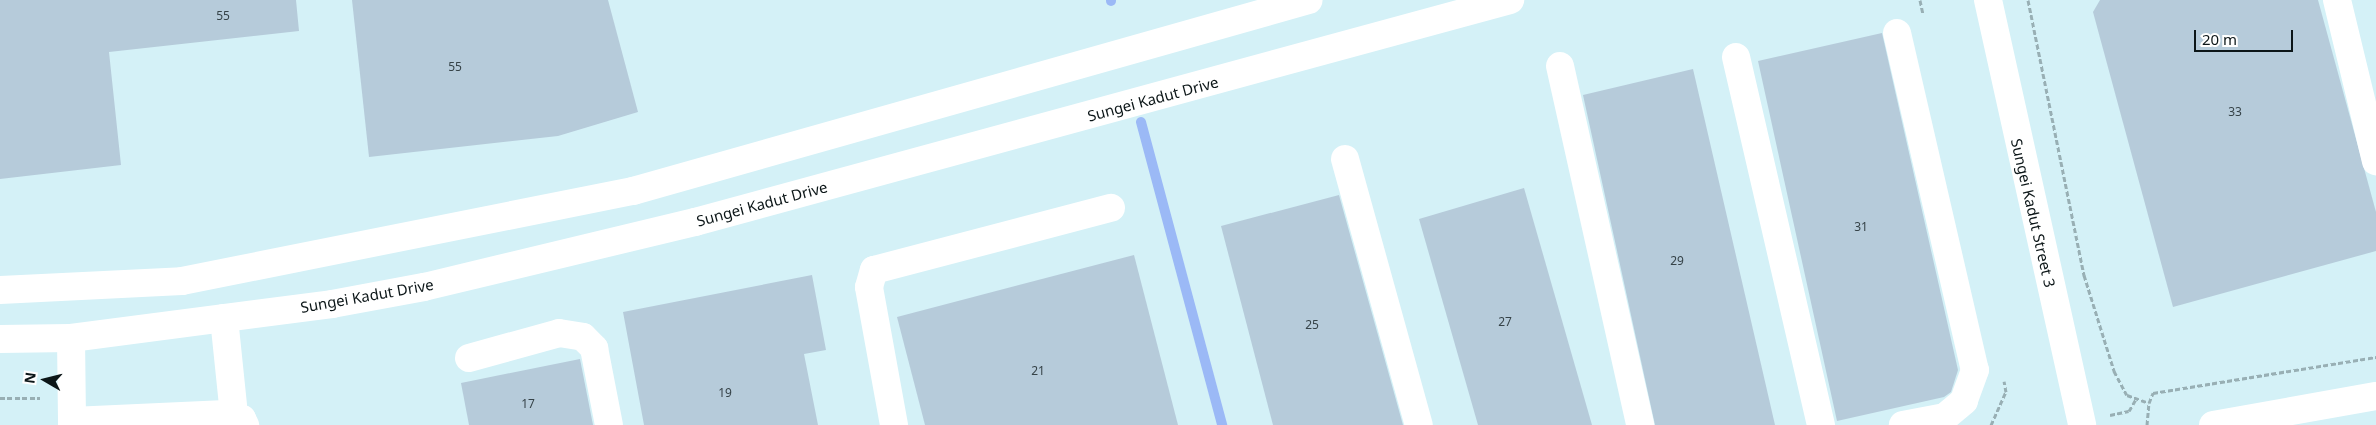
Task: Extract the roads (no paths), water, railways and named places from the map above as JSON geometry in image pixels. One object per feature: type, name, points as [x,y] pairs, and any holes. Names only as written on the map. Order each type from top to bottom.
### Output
[{"type":"main road","points":[[0,290],[182,281],[633,191],[1309,0]]},
{"type":"main road","name":"Sungei Kadut Drive","points":[[0,338],[71,338],[224,318],[424,287],[695,222],[1510,0]]},
{"type":"main road","name":"Sungei Kadut Street 3","points":[[1988,0],[2082,425]]},
{"type":"main road","points":[[2337,0],[2376,161]]},
{"type":"main road","points":[[1897,33],[1975,370],[1964,401],[1945,417],[1903,425]]},
{"type":"main road","points":[[1736,57],[1821,425]]},
{"type":"main road","points":[[1560,66],[1640,425]]},
{"type":"main road","points":[[1345,159],[1419,425]]},
{"type":"main road","points":[[894,425],[870,287],[874,270],[1110,208]]},
{"type":"main road","points":[[71,338],[72,423],[240,420],[224,318]]},
{"type":"main road","points":[[470,358],[559,333],[583,337],[594,348],[609,425]]},
{"type":"main road","points":[[2212,425],[2376,396]]},
{"type":"waterway","points":[[1141,122],[1222,425]]}]
